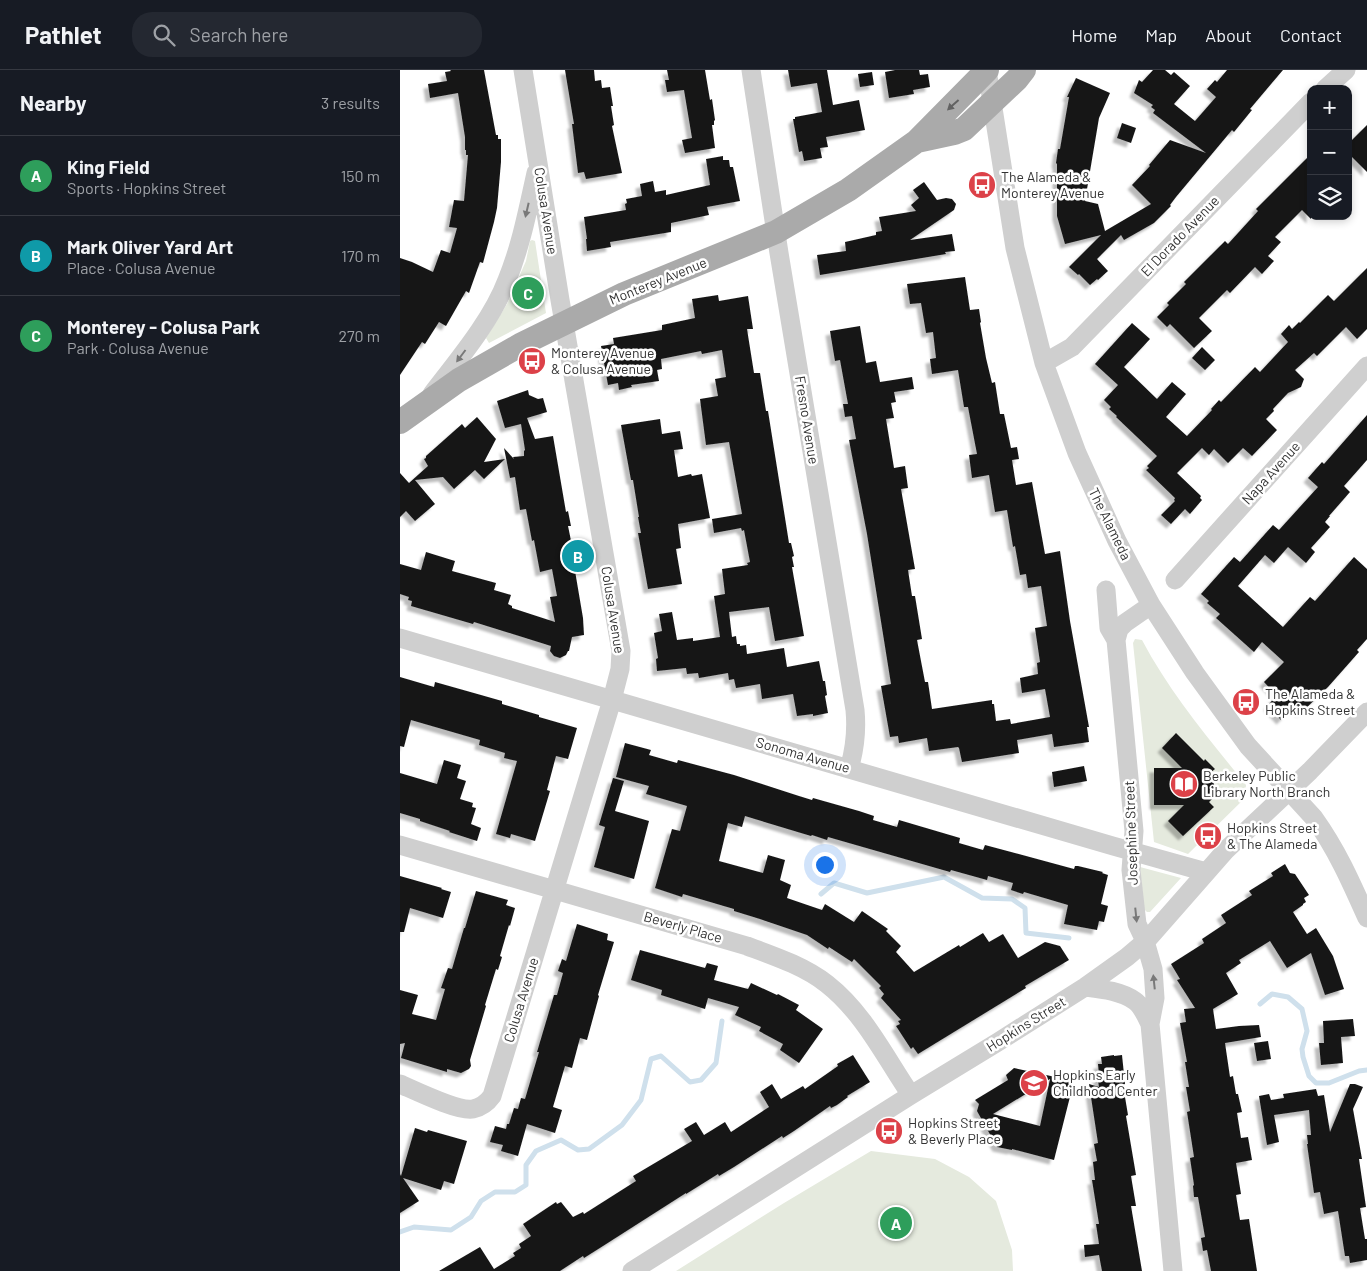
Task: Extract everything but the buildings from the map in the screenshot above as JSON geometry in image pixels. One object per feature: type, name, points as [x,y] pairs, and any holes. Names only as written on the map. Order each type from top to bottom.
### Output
[{"type":"main road","name":"Monterey Avenue","points":[[400,422],[459,380],[564,322],[624,294],[776,232],[848,190],[917,142],[987,70]]},
{"type":"main road","name":"Monterey Avenue","points":[[917,142],[964,129],[1017,79],[1024,70]]},
{"type":"street","name":"Colusa Avenue","points":[[400,1084],[459,1108],[472,1110],[483,1106],[492,1096],[620,669],[621,651],[523,70]]},
{"type":"street","name":"Fresno Avenue","points":[[751,70],[855,710],[855,747],[849,769]]},
{"type":"street","name":"The Alameda","points":[[987,70],[1015,248],[1044,363],[1077,453],[1117,541],[1151,605],[1195,673],[1248,746],[1314,818],[1335,848],[1367,918]]},
{"type":"street","points":[[1329,85],[1346,70]]},
{"type":"street","name":"El Dorado Avenue","points":[[1044,363],[1072,347],[1307,106]]},
{"type":"street","points":[[425,403],[473,340],[493,309],[507,281],[523,228],[538,162]]},
{"type":"street","name":"Napa Avenue","points":[[1175,580],[1367,366]]},
{"type":"street","name":"Josephine Street","points":[[1106,590],[1109,628],[1116,640],[1134,831],[1131,870],[1137,924],[1146,941],[1153,969],[1156,998],[1150,1024],[1173,1271]]},
{"type":"street","points":[[1116,640],[1119,629],[1125,623],[1151,605]]},
{"type":"street","name":"Sonoma Avenue","points":[[400,638],[1206,872]]},
{"type":"street","name":"Hopkins Street","points":[[632,1271],[1085,987],[1127,957],[1146,941],[1226,850],[1310,771],[1367,712]]},
{"type":"street","name":"Beverly Place","points":[[400,845],[747,946],[802,969],[827,984],[865,1024],[911,1095]]},
{"type":"street","name":"Josephine Street","points":[[1085,987],[1121,994],[1136,1001],[1150,1024]]},
{"type":"shaded area","points":[[530,241],[535,241],[546,313],[489,343],[486,338],[507,304],[526,261]]},
{"type":"shaded area","points":[[1135,639],[1142,640],[1177,697],[1246,785],[1245,798],[1188,854],[1154,842],[1133,643]]},
{"type":"shaded area","points":[[1140,867],[1181,878],[1150,912],[1144,909]]},
{"type":"shaded area","points":[[871,1151],[935,1159],[969,1177],[996,1201],[1012,1250],[1013,1271],[676,1271],[784,1203]]},
{"type":"waterway","points":[[821,894],[834,883],[867,893],[944,877],[982,898],[1012,899],[1025,908],[1026,933],[1069,938]]},
{"type":"waterway","points":[[1260,1004],[1272,994],[1288,997],[1302,1009],[1307,1031],[1302,1049],[1303,1057],[1309,1076],[1316,1083],[1329,1083],[1359,1071],[1367,1070]]},
{"type":"waterway","points":[[400,1232],[414,1227],[451,1230],[471,1217],[481,1201],[495,1192],[515,1192],[526,1185],[526,1165],[536,1151],[561,1140],[578,1150],[589,1149],[622,1125],[641,1100],[651,1059],[661,1056],[690,1082],[701,1080],[716,1063],[722,1021]]},
{"type":"place","name":"The Alameda & Monterey Avenue","points":[[982,185]]},
{"type":"place","name":"Monterey - Colusa Park","points":[[528,293]]},
{"type":"place","name":"Monterey Avenue & Colusa Avenue","points":[[532,361]]},
{"type":"place","name":"Mark Oliver Yard Art","points":[[578,556]]},
{"type":"place","name":"The Alameda & Hopkins Street","points":[[1246,702]]},
{"type":"place","name":"Berkeley Public Library North Branch","points":[[1184,784]]},
{"type":"place","name":"Hopkins Street & The Alameda","points":[[1208,836]]},
{"type":"place","name":"Hopkins Early Childhood Center","points":[[1034,1083]]},
{"type":"place","name":"Hopkins Street & Beverly Place","points":[[889,1131]]},
{"type":"place","name":"King Field","points":[[896,1223]]}]
